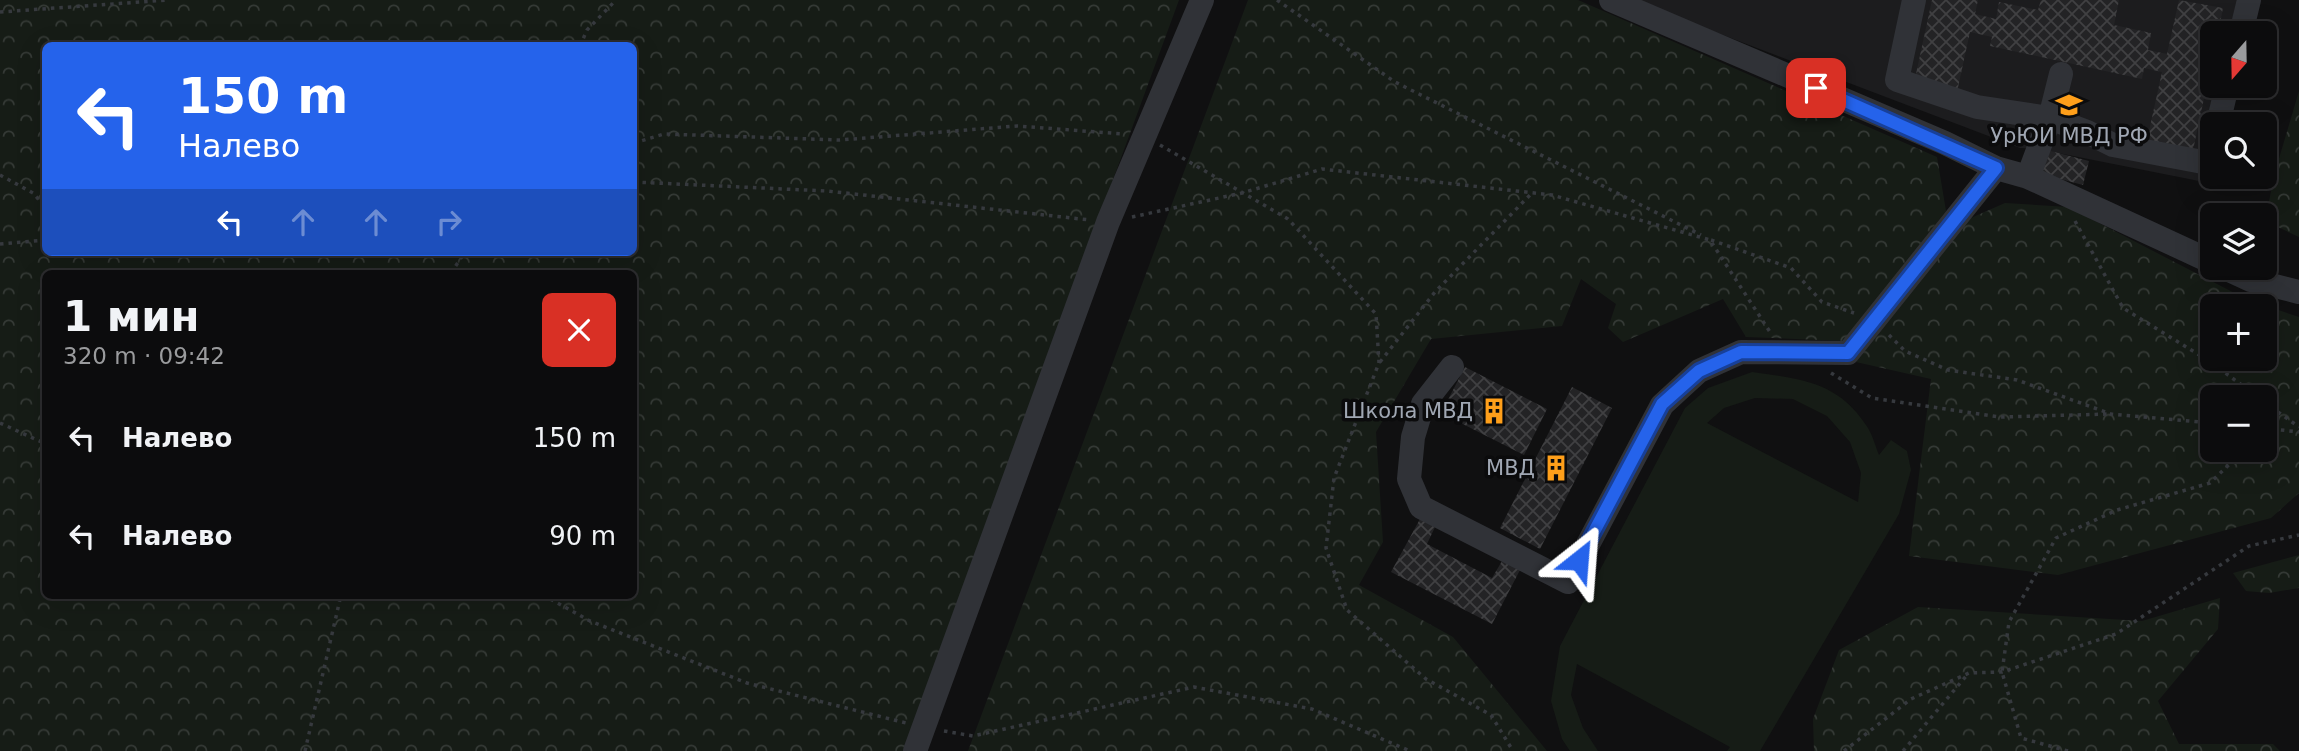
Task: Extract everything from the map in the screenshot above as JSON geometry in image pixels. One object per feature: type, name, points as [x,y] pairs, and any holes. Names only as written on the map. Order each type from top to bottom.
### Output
[{"type":"lane","points":[[919,739],[1108,222],[1202,0]]},
{"type":"lane","points":[[1611,0],[1996,168],[2028,177],[2200,256]]},
{"type":"lane","points":[[1914,0],[1897,80],[1977,107],[2050,118],[2113,145],[2200,161]]},
{"type":"lane","points":[[2244,21],[2249,0]]},
{"type":"lane","points":[[2028,177],[2050,118],[2061,74]]},
{"type":"lane","points":[[1452,367],[1423,404],[1413,437],[1409,479],[1421,507],[1567,582],[1662,404],[1699,371],[1741,352],[1848,353],[1996,168]]},
{"type":"lane","points":[[2251,280],[2299,292]]},
{"type":"path","points":[[0,12],[168,0]]},
{"type":"path","points":[[582,42],[587,30],[616,0]]},
{"type":"path","points":[[1277,0],[1395,82],[1710,240],[1773,338],[1799,354]]},
{"type":"path","points":[[637,142],[664,134],[841,140],[1017,126],[1144,136],[1288,219],[1376,314],[1379,363]]},
{"type":"path","points":[[637,182],[827,191],[1108,222],[1242,193],[1322,169],[1552,195],[1710,240],[1791,268],[1822,302],[1875,320],[1905,351],[1948,370],[2017,380],[2111,414]]},
{"type":"path","points":[[0,175],[33,193],[42,203]]},
{"type":"path","points":[[1513,751],[1491,715],[1426,679],[1347,610],[1326,548],[1334,478],[1379,363],[1435,292],[1532,193]]},
{"type":"path","points":[[2074,218],[2123,308],[2209,361],[2242,385]]},
{"type":"path","points":[[0,244],[42,240]]},
{"type":"path","points":[[1830,373],[1872,398],[2000,417],[2111,414],[2200,423]]},
{"type":"path","points":[[2277,412],[2299,429]]},
{"type":"path","points":[[0,423],[42,442]]},
{"type":"path","points":[[2277,429],[2299,429]]},
{"type":"path","points":[[2068,751],[2021,737],[2002,672],[2009,622],[2056,538],[2117,510],[2210,483],[2232,462]]},
{"type":"path","points":[[1844,751],[1911,699],[1969,673],[2002,672],[2116,634],[2249,546],[2299,536]]},
{"type":"path","points":[[305,751],[340,599]]},
{"type":"path","points":[[550,599],[590,621],[747,682],[919,739],[974,736],[1194,687],[1312,709],[1410,751]]},
{"type":"path","points":[[1903,751],[1969,673]]},
{"type":"shaded area","name":"УрЮИ МВД РФ","points":[[1631,0],[2259,0],[2254,21],[2200,21],[2200,98],[2230,98],[2220,112],[2200,112],[2200,181],[2038,149],[2020,148]]},
{"type":"green space","points":[[0,0],[1179,0],[903,751],[0,751]]},
{"type":"green space","points":[[1248,0],[1578,0],[1937,157],[1946,211],[1845,341],[1746,337],[1723,299],[1623,342],[1608,328],[1616,304],[1581,279],[1562,326],[1431,339],[1376,432],[1383,542],[1359,585],[1453,637],[1547,751],[968,751]]},
{"type":"green space","points":[[2299,91],[2299,237],[2277,227],[2277,203],[2269,203],[2272,189],[2277,189],[2277,165]]},
{"type":"green space","points":[[2005,203],[2068,207],[2200,275],[2200,280],[2209,280],[2236,294],[2200,294],[2200,371],[2277,371],[2277,310],[2299,317],[2299,493],[2271,518],[2058,575],[1909,556],[1931,379],[1856,362],[1955,225]]},
{"type":"green space","points":[[1752,372],[1802,380],[1843,399],[1868,428],[1879,455],[1891,440],[1907,451],[1911,470],[1899,514],[1760,751],[1727,751],[1730,747],[1577,664],[1571,695],[1583,728],[1598,751],[1570,751],[1562,739],[1551,701],[1560,646],[1685,408],[1708,388]],"holes":[[[1755,398],[1793,399],[1827,416],[1850,442],[1861,473],[1858,502],[1707,423],[1724,408]]]},
{"type":"green space","points":[[2299,555],[2299,588],[2269,593],[2246,591],[2233,573]]},
{"type":"green space","points":[[2220,598],[2218,629],[2158,701],[2179,744],[2273,744],[2280,751],[1814,751],[1813,719],[1839,650],[1918,607],[2142,621]]},
{"type":"building","points":[[1932,0],[1978,0],[1975,14],[1996,19],[1999,2],[2038,10],[2041,0],[2119,0],[2114,25],[2151,33],[2148,50],[2167,54],[2179,0],[2223,8],[2220,21],[2200,21],[2200,98],[2204,98],[2193,150],[2147,140],[2162,72],[2144,68],[2142,79],[1990,46],[1992,37],[1970,32],[1957,92],[1914,83]]},
{"type":"building","points":[[2047,150],[2089,161],[2083,185],[2041,174]]},
{"type":"building","name":"Школа МВД","points":[[1465,367],[1547,409],[1524,455],[1441,413]]},
{"type":"building","name":"МВД","points":[[1572,387],[1612,408],[1540,549],[1500,528]]},
{"type":"building","points":[[1420,519],[1435,527],[1427,544],[1492,578],[1502,561],[1520,570],[1492,624],[1391,572]]},
{"type":"place","name":"УрЮИ МВД РФ","points":[[2069,105]]},
{"type":"place","name":"Школа МВД","points":[[1494,411]]},
{"type":"place","name":"МВД","points":[[1556,468]]},
{"type":"route","points":[[1579,560],[1662,404],[1699,371],[1741,352],[1848,353],[1996,168],[1945,143],[1816,88]]}]
